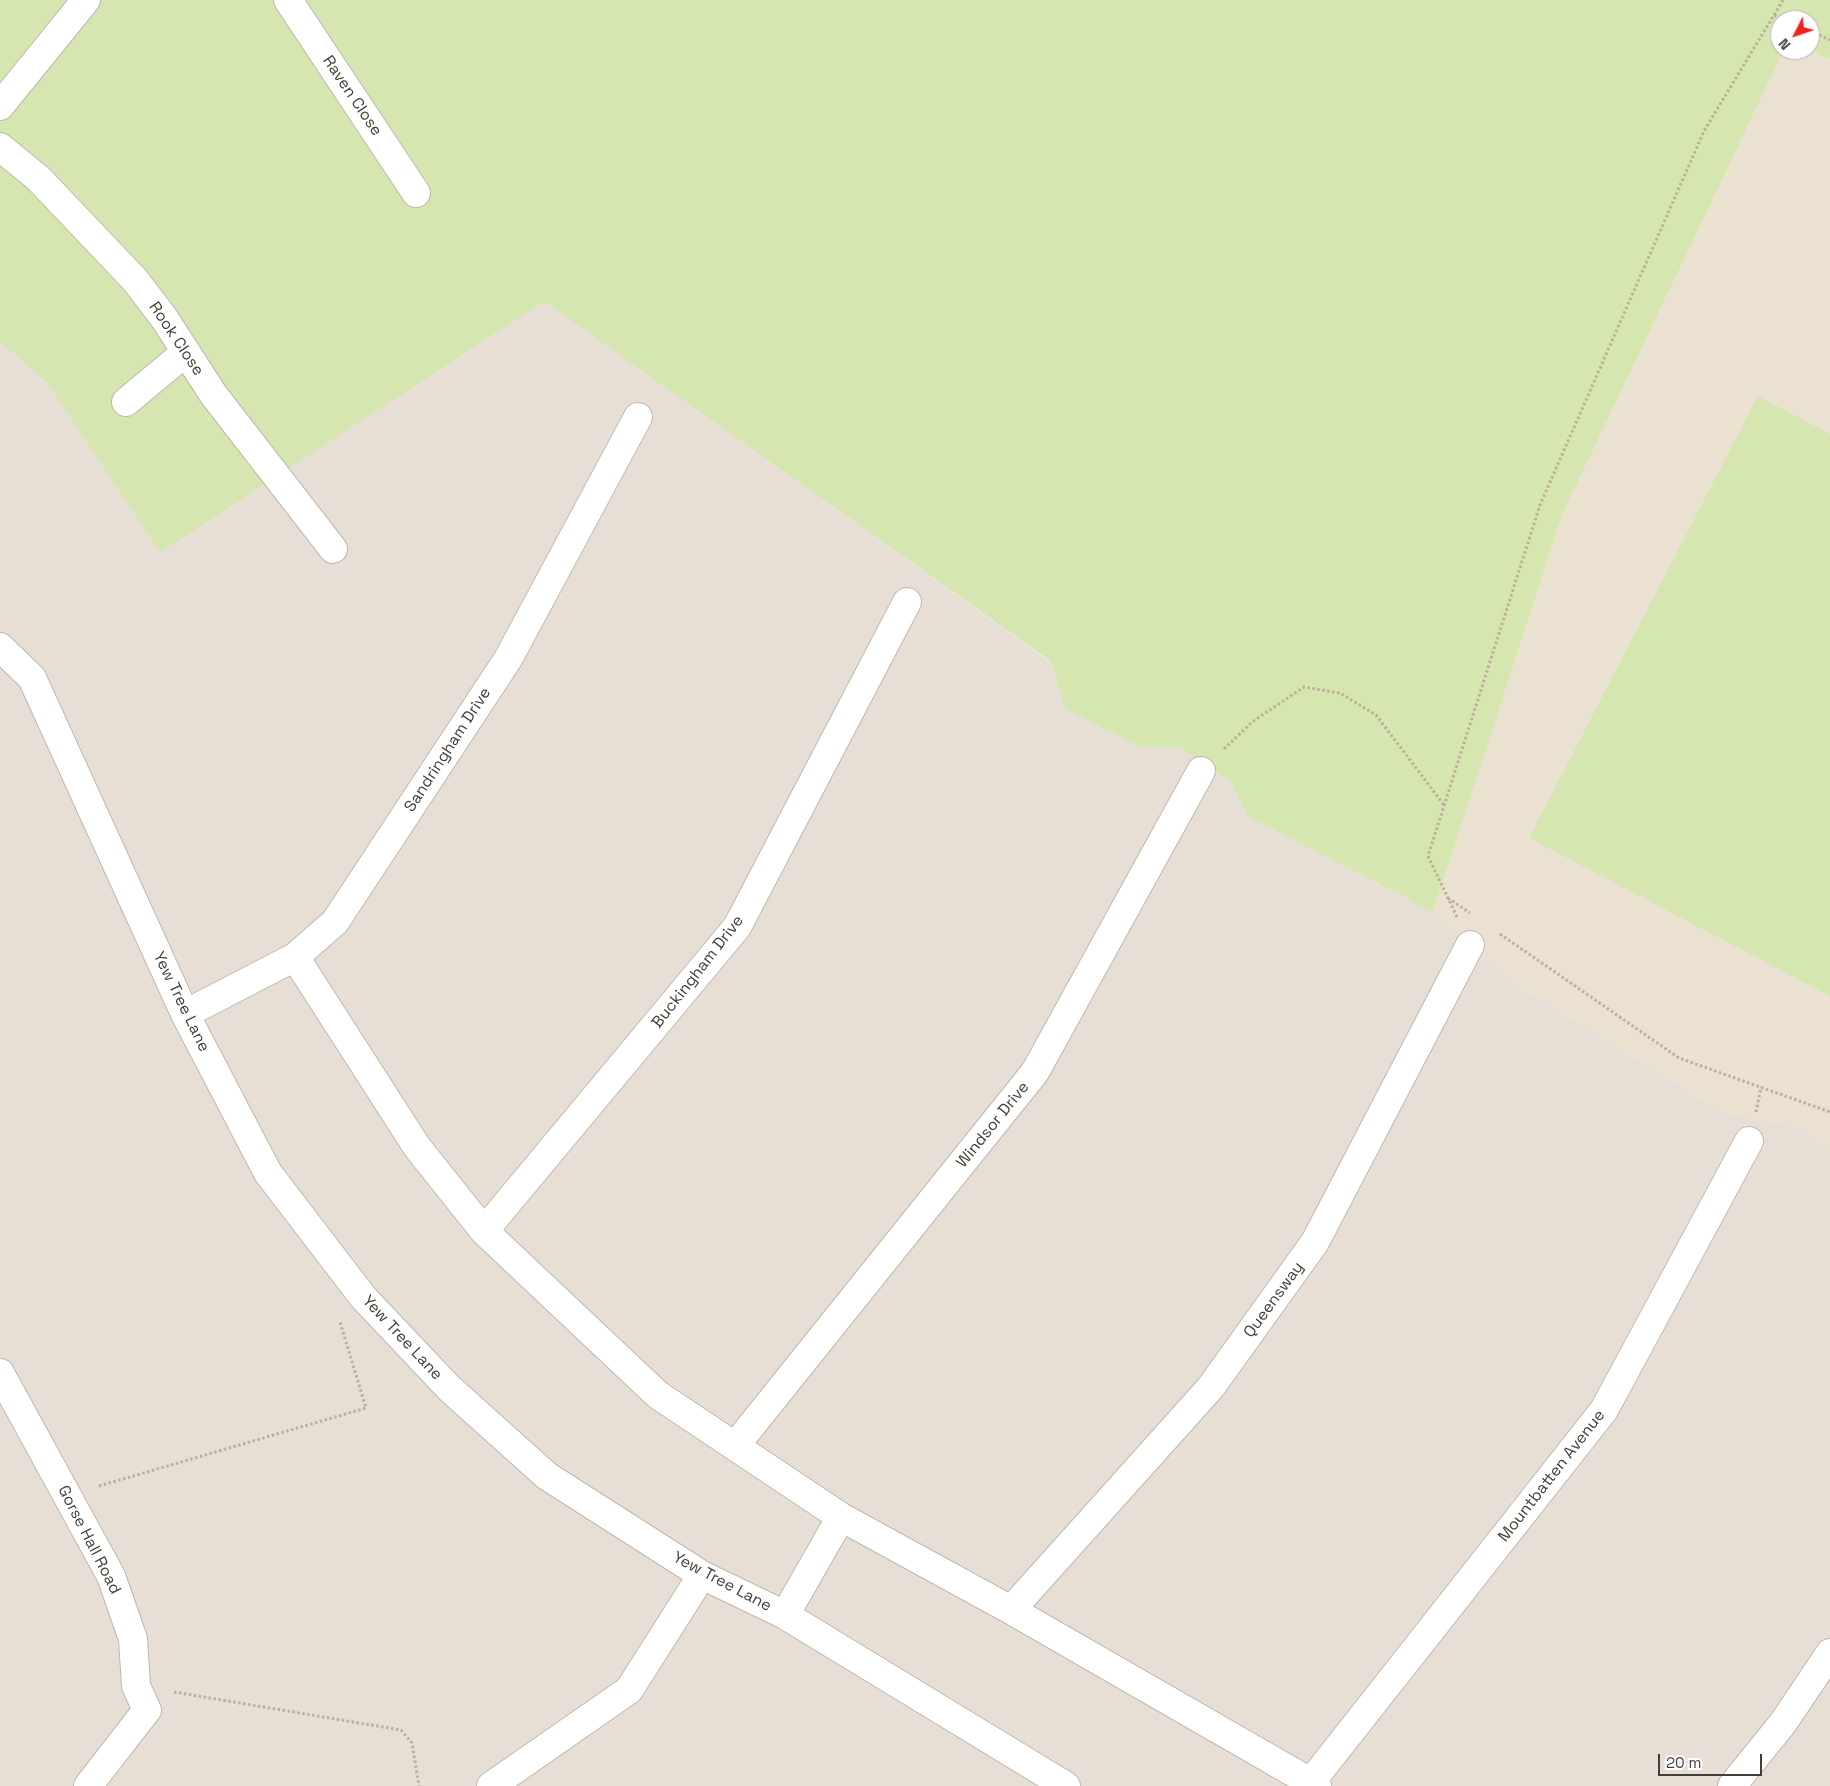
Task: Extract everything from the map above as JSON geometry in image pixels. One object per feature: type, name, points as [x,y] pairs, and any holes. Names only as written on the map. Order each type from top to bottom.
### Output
[{"type":"street","points":[[0,106],[86,0]]},
{"type":"street","name":"Raven Close","points":[[288,0],[416,193]]},
{"type":"street","name":"Rook Close","points":[[0,147],[38,178],[135,280],[213,394],[333,549]]},
{"type":"street","points":[[126,402],[186,352]]},
{"type":"street","name":"Sandringham Drive","points":[[185,1014],[295,957],[335,922],[508,658],[638,418]]},
{"type":"street","name":"Buckingham Drive","points":[[484,1231],[737,927],[907,602]]},
{"type":"street","name":"Yew Tree Lane","points":[[0,647],[32,678],[185,1014],[268,1174],[363,1297],[449,1388],[546,1476],[702,1575],[785,1615],[1066,1786]]},
{"type":"street","name":"Windsor Drive","points":[[735,1446],[1035,1072],[1200,771]]},
{"type":"street","name":"Queensway","points":[[1011,1610],[1211,1387],[1316,1242],[1470,945]]},
{"type":"street","points":[[295,957],[417,1147],[484,1231],[658,1395],[841,1517],[1011,1610],[1314,1784]]},
{"type":"street","name":"Mountbatten Avenue","points":[[1314,1784],[1604,1410],[1749,1141]]},
{"type":"street","name":"Gorse Hall Road","points":[[0,1373],[111,1576],[133,1640],[136,1686],[147,1710],[88,1786]]},
{"type":"street","points":[[785,1615],[841,1517]]},
{"type":"street","points":[[491,1786],[628,1690],[702,1575]]},
{"type":"street","points":[[1732,1786],[1782,1723],[1830,1653]]},
{"type":"path","points":[[1470,945],[1428,856],[1540,505],[1704,131],[1770,22]]},
{"type":"path","points":[[1200,771],[1252,722],[1304,687],[1340,693],[1376,715],[1444,806]]},
{"type":"path","points":[[1448,898],[1472,914]]},
{"type":"path","points":[[1496,931],[1678,1058],[1830,1112]]},
{"type":"path","points":[[67,1495],[366,1408],[339,1317],[363,1297]]},
{"type":"path","points":[[136,1686],[401,1730],[412,1743],[419,1786]]},
{"type":"shaded area","points":[[1820,55],[1830,60],[1830,1150],[1801,1127],[1722,1112],[1519,986],[1433,912],[1563,513],[1779,60],[1820,60]]},
{"type":"shaded area","points":[[544,300],[1050,662],[1065,709],[1139,747],[1178,747],[1230,781],[1248,817],[1433,912],[1519,986],[1722,1112],[1801,1127],[1830,1150],[1830,1786],[0,1786],[0,342],[47,383],[160,553]]},
{"type":"green space","points":[[0,0],[1830,0],[1830,60],[1820,55],[1820,10],[1770,10],[1770,60],[1779,60],[1563,513],[1433,912],[1248,817],[1230,781],[1178,747],[1139,747],[1065,709],[1050,661],[544,301],[160,553],[47,383],[0,342]]},
{"type":"green space","points":[[1758,396],[1830,434],[1830,996],[1529,838]]}]
